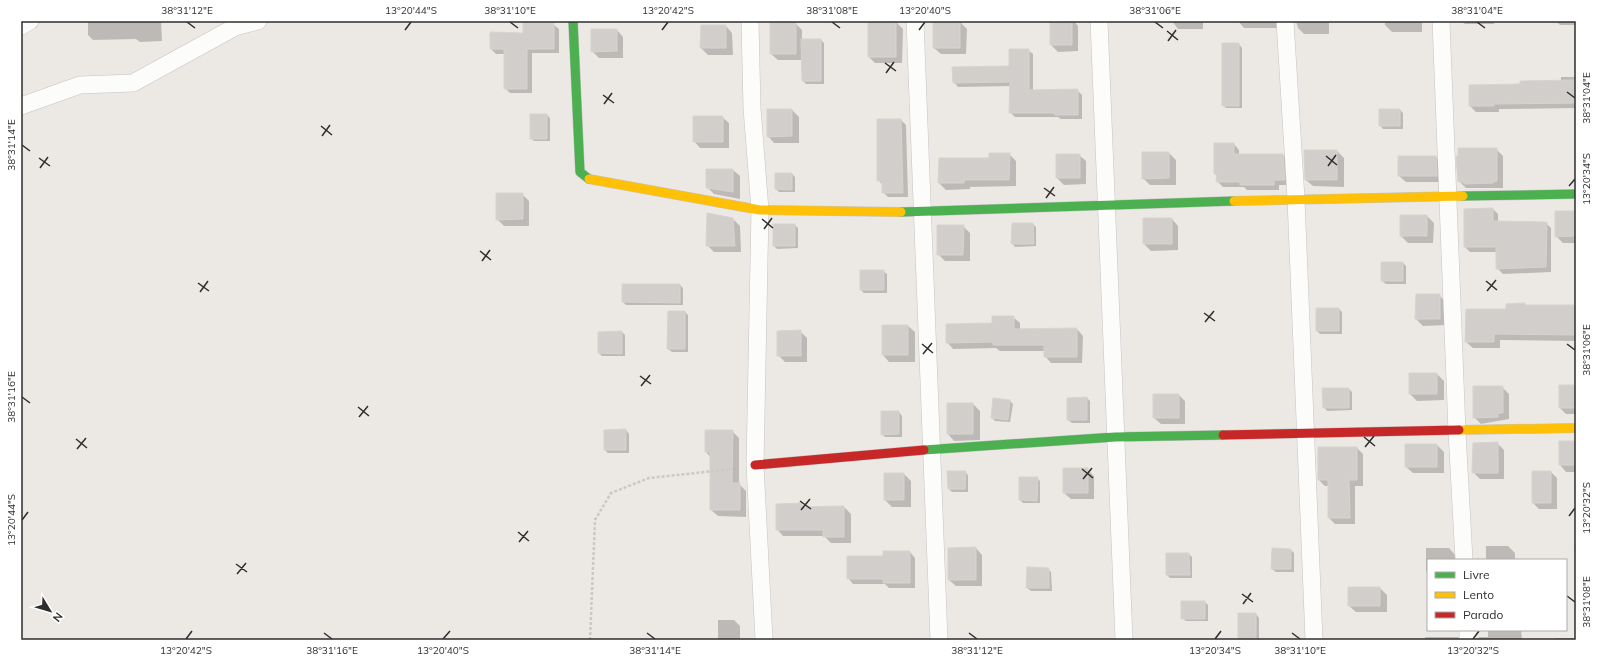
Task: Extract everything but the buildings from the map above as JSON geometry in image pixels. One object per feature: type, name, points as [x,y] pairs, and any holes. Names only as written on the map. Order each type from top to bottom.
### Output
[{"type":"street","points":[[21,26],[30,21]]},
{"type":"street","points":[[21,106],[80,86],[133,83],[236,24],[258,21]]},
{"type":"street","points":[[573,21],[580,172],[589,179],[760,210],[923,212],[1106,204],[1576,194]]},
{"type":"street","points":[[750,21],[752,108],[760,210],[755,465],[764,640]]},
{"type":"street","points":[[915,21],[939,640]]},
{"type":"street","points":[[1099,21],[1124,640]]},
{"type":"street","points":[[1285,21],[1296,199],[1314,640]]},
{"type":"street","points":[[1441,21],[1457,432],[1464,559]]},
{"type":"street","points":[[755,465],[931,449],[1115,436],[1457,432],[1576,428]]},
{"type":"path","points":[[590,640],[595,520],[611,493],[649,478],[719,472],[755,465]]},
{"type":"traffic: fast","points":[[573,21],[580,172],[589,179]]},
{"type":"traffic: fast","points":[[1463,196],[1576,194]]},
{"type":"traffic: fast","points":[[901,212],[1234,201]]},
{"type":"traffic: fast","points":[[924,450],[1115,437],[1223,435]]},
{"type":"traffic: slow","points":[[589,179],[760,210],[901,212]]},
{"type":"traffic: slow","points":[[1234,201],[1463,196]]},
{"type":"traffic: slow","points":[[1459,430],[1576,428]]},
{"type":"traffic: jam","points":[[1223,435],[1459,430]]},
{"type":"traffic: jam","points":[[755,465],[924,450]]}]
